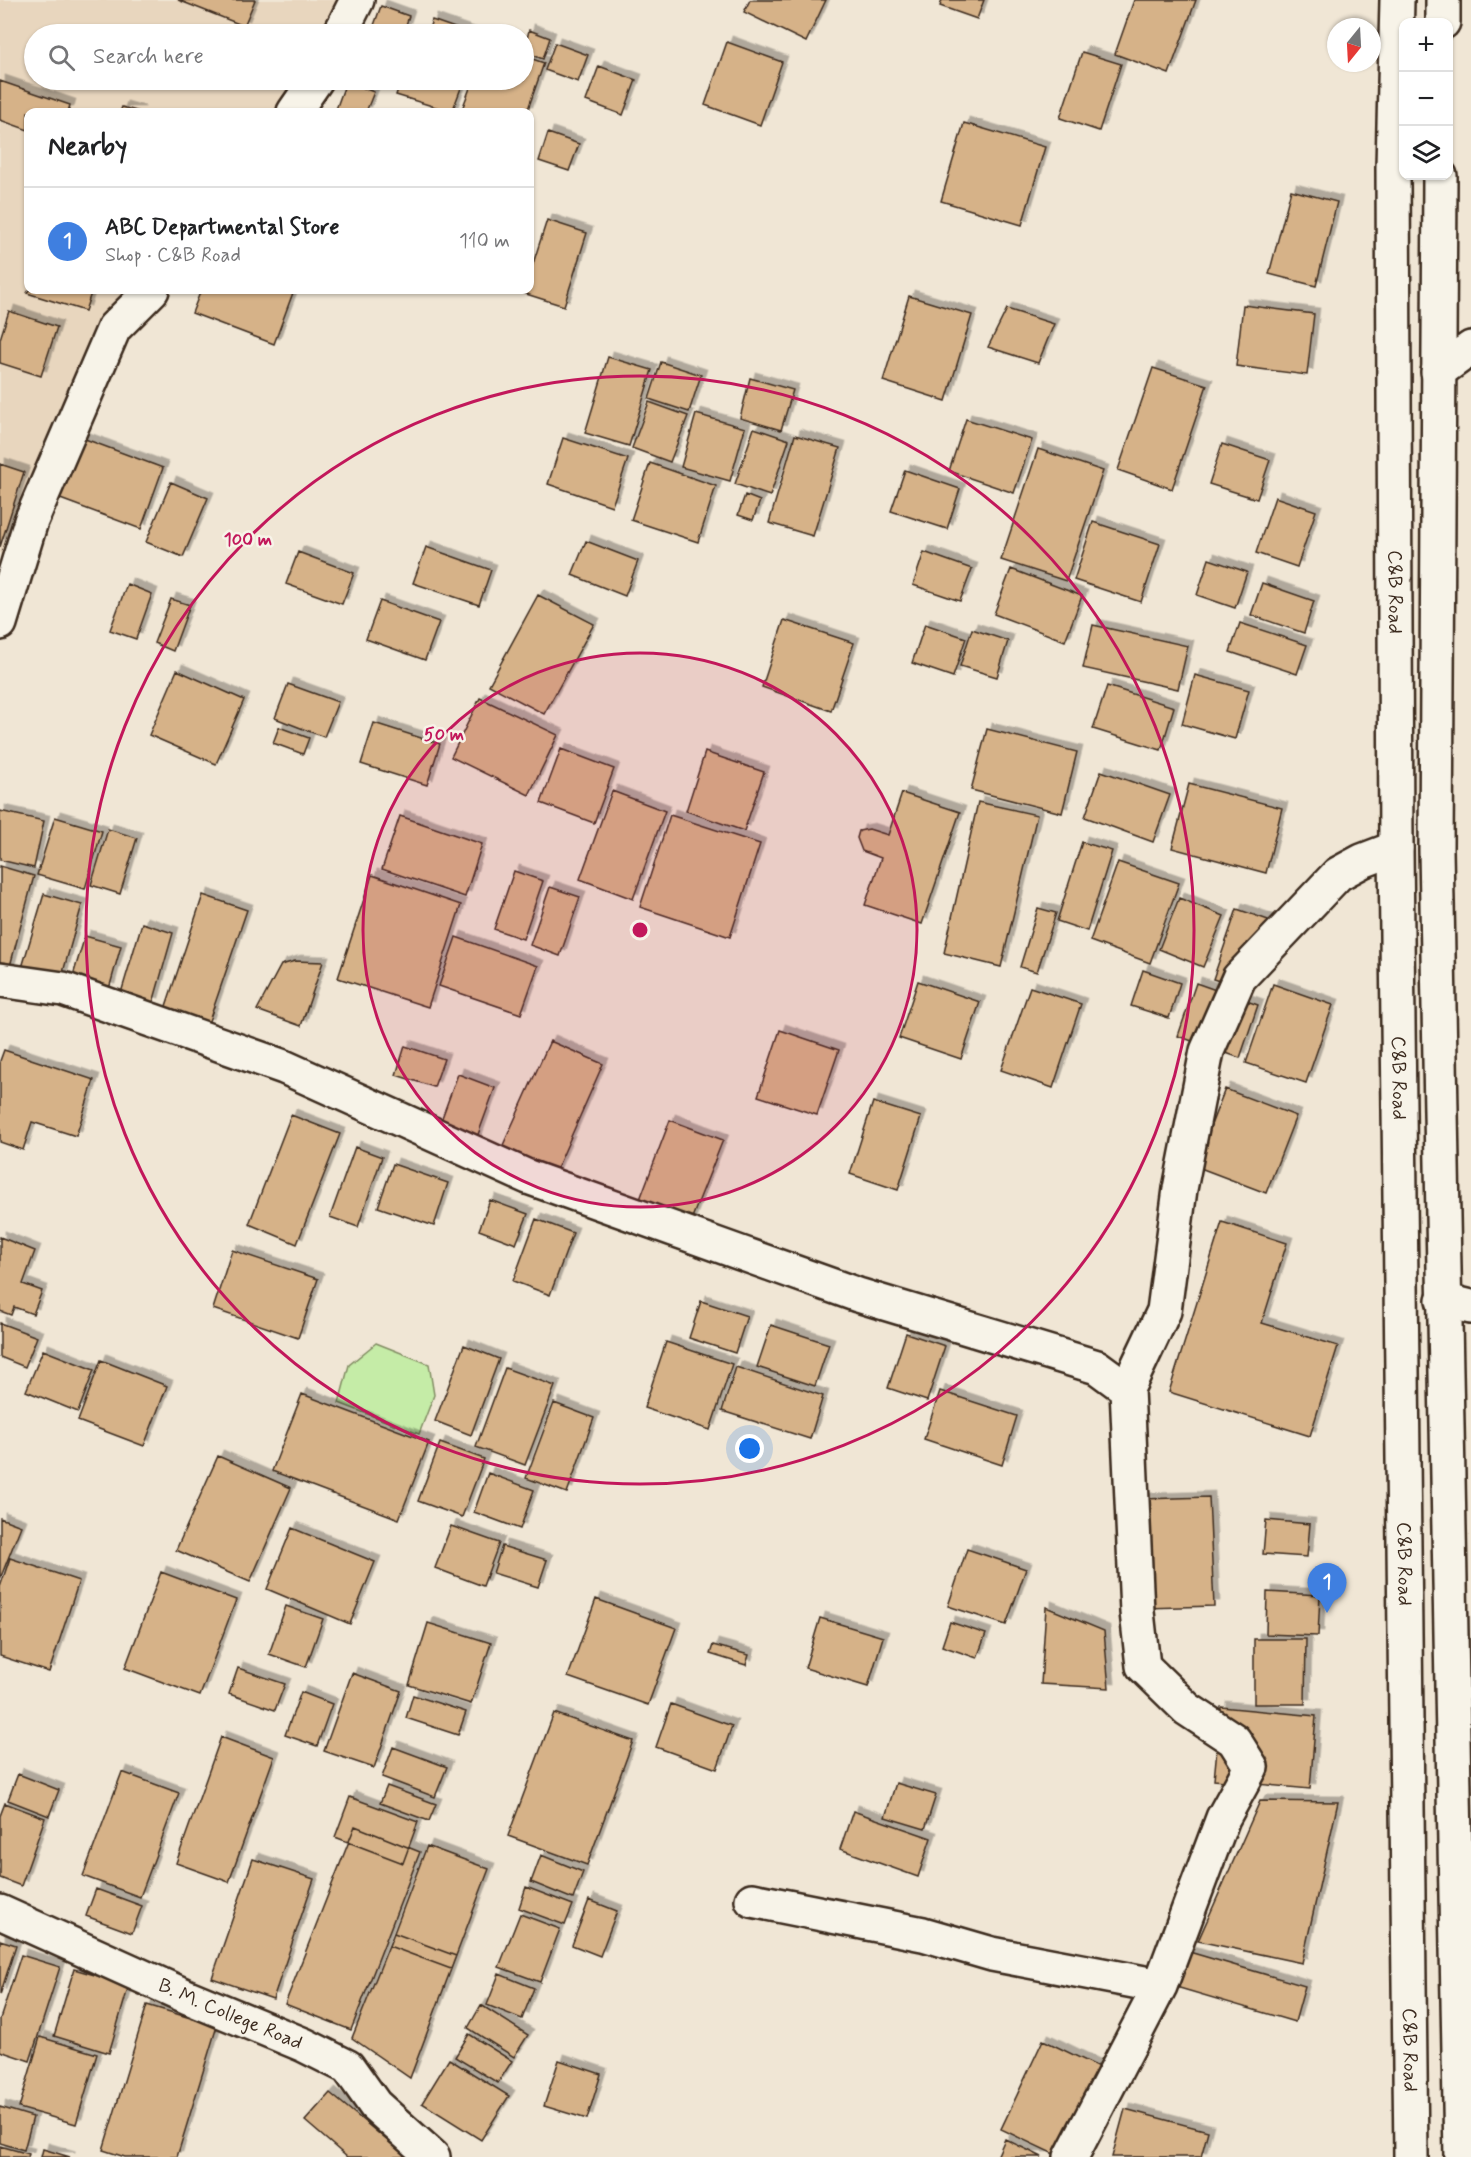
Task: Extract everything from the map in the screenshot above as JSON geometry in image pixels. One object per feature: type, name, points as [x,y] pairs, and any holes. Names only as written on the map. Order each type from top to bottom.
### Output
[{"type":"main road","points":[[345,24],[357,0]]},
{"type":"main road","name":"C&B Road","points":[[1396,0],[1393,167],[1396,848],[1411,2157]]},
{"type":"main road","points":[[1443,0],[1443,18]]},
{"type":"main road","points":[[297,108],[309,90]]},
{"type":"main road","points":[[1440,180],[1436,850],[1457,1304],[1461,2157]]},
{"type":"main road","points":[[0,624],[31,521],[114,328],[148,294]]},
{"type":"main road","points":[[1438,372],[1471,348]]},
{"type":"main road","points":[[1071,2157],[1160,1986],[1223,1818],[1251,1767],[1234,1740],[1187,1709],[1143,1666],[1137,1612],[1127,1389],[1164,1311],[1180,1189],[1207,1052],[1239,978],[1338,874],[1362,861],[1396,848]]},
{"type":"main road","points":[[0,980],[63,989],[284,1067],[528,1177],[858,1295],[1097,1367],[1127,1389]]},
{"type":"main road","points":[[752,1900],[923,1935],[992,1954],[1160,1986]]},
{"type":"main road","name":"B. M. College Road","points":[[0,1912],[188,1997],[304,2045],[348,2067],[375,2105],[433,2157]]},
{"type":"shaded area","points":[[0,0],[347,0],[334,24],[24,24],[24,90],[297,90],[285,108],[24,108],[24,294],[132,294],[0,593]]},
{"type":"green space","points":[[376,1343],[429,1364],[434,1395],[419,1434],[339,1403],[349,1365]]},
{"type":"building","points":[[178,0],[255,0],[245,24],[239,24]]},
{"type":"building","points":[[750,0],[826,0],[806,42],[744,12]]},
{"type":"building","points":[[942,0],[984,0],[977,19],[940,6]]},
{"type":"building","points":[[1134,0],[1196,0],[1169,74],[1115,54]]},
{"type":"building","points":[[381,6],[409,16],[406,24],[374,24]]},
{"type":"building","points":[[432,20],[443,24],[431,24]]},
{"type":"building","points":[[534,32],[550,38],[543,59],[534,56]]},
{"type":"building","points":[[727,42],[782,62],[760,125],[705,105]]},
{"type":"building","points":[[555,43],[588,55],[578,82],[545,70]]},
{"type":"building","points":[[1082,52],[1121,64],[1099,131],[1060,118]]},
{"type":"building","points":[[534,60],[544,63],[528,108],[462,108],[469,90],[534,90]]},
{"type":"building","points":[[599,66],[636,80],[623,115],[586,101]]},
{"type":"building","points":[[0,81],[70,105],[69,108],[24,108],[24,129],[0,120]]},
{"type":"building","points":[[343,90],[374,92],[368,108],[336,108]]},
{"type":"building","points":[[398,90],[460,90],[454,108],[439,108],[396,95]]},
{"type":"building","points":[[964,123],[1045,147],[1022,225],[941,201]]},
{"type":"building","points":[[548,133],[579,144],[569,171],[539,161]]},
{"type":"building","points":[[1291,190],[1337,202],[1316,286],[1269,274]]},
{"type":"building","points":[[547,220],[587,233],[564,306],[526,294],[534,294],[534,261]]},
{"type":"building","points":[[30,294],[91,294],[85,311]]},
{"type":"building","points":[[199,294],[293,294],[274,344],[192,313]]},
{"type":"building","points":[[909,296],[972,315],[946,401],[883,381]]},
{"type":"building","points":[[1243,305],[1314,314],[1307,375],[1236,366]]},
{"type":"building","points":[[1007,309],[1054,324],[1038,363],[988,347]]},
{"type":"building","points":[[9,311],[57,327],[41,376],[0,363],[0,339]]},
{"type":"building","points":[[608,357],[652,370],[629,446],[585,433]]},
{"type":"building","points":[[661,362],[701,375],[689,412],[649,399]]},
{"type":"building","points":[[1153,368],[1207,385],[1172,489],[1118,470]]},
{"type":"building","points":[[750,378],[793,390],[781,430],[740,418]]},
{"type":"building","points":[[649,402],[688,416],[670,462],[632,448]]},
{"type":"building","points":[[696,414],[745,428],[730,481],[681,467]]},
{"type":"building","points":[[966,419],[1032,440],[1014,493],[949,471]]},
{"type":"building","points":[[754,428],[789,440],[770,496],[735,484]]},
{"type":"building","points":[[795,435],[840,448],[813,536],[769,523]]},
{"type":"building","points":[[77,436],[163,468],[141,529],[55,497]]},
{"type":"building","points":[[563,438],[628,459],[612,506],[548,484]]},
{"type":"building","points":[[1222,444],[1270,460],[1257,499],[1209,484]]},
{"type":"building","points":[[1038,449],[1103,471],[1066,581],[1001,560]]},
{"type":"building","points":[[650,463],[716,486],[698,542],[631,520]]},
{"type":"building","points":[[0,464],[24,472],[0,547]]},
{"type":"building","points":[[905,470],[960,489],[947,529],[891,511]]},
{"type":"building","points":[[171,482],[208,498],[183,557],[146,542]]},
{"type":"building","points":[[745,495],[760,501],[753,520],[738,515]]},
{"type":"building","points":[[1275,497],[1316,511],[1297,567],[1256,553]]},
{"type":"building","points":[[1093,522],[1160,544],[1141,602],[1074,580]]},
{"type":"building","points":[[586,541],[638,561],[625,596],[572,575]]},
{"type":"building","points":[[426,547],[491,570],[479,605],[413,583]]},
{"type":"building","points":[[298,552],[354,573],[342,604],[286,584]]},
{"type":"building","points":[[924,552],[972,569],[960,601],[913,585]]},
{"type":"building","points":[[1209,559],[1247,572],[1235,608],[1197,595]]},
{"type":"building","points":[[1011,569],[1082,596],[1065,641],[994,614]]},
{"type":"building","points":[[1262,583],[1314,601],[1304,633],[1251,615]]},
{"type":"building","points":[[127,584],[152,594],[136,639],[110,630]]},
{"type":"building","points":[[538,595],[594,624],[544,714],[489,685]]},
{"type":"building","points":[[171,599],[190,605],[173,651],[154,643]]},
{"type":"building","points":[[380,601],[439,622],[425,660],[366,639]]},
{"type":"building","points":[[784,620],[854,643],[831,711],[762,687]]},
{"type":"building","points":[[1240,623],[1307,645],[1297,674],[1230,652]]},
{"type":"building","points":[[925,624],[966,638],[953,677],[912,663]]},
{"type":"building","points":[[1093,625],[1188,646],[1178,689],[1083,668]]},
{"type":"building","points":[[972,629],[1008,641],[997,677],[960,666]]},
{"type":"building","points":[[177,670],[244,700],[216,764],[149,735]]},
{"type":"building","points":[[1195,675],[1249,690],[1235,739],[1182,724]]},
{"type":"building","points":[[288,684],[338,702],[324,737],[275,718]]},
{"type":"building","points":[[1107,686],[1174,707],[1161,750],[1093,729]]},
{"type":"building","points":[[480,698],[558,735],[529,795],[451,757]]},
{"type":"building","points":[[374,723],[440,744],[427,785],[361,764]]},
{"type":"building","points":[[279,727],[309,738],[303,754],[273,743]]},
{"type":"building","points":[[987,729],[1077,752],[1062,813],[971,790]]},
{"type":"building","points":[[561,749],[614,769],[594,823],[541,803]]},
{"type":"building","points":[[705,752],[764,772],[744,831],[686,811]]},
{"type":"building","points":[[1101,771],[1170,795],[1153,842],[1085,817]]},
{"type":"building","points":[[1189,784],[1282,808],[1266,873],[1172,848]]},
{"type":"building","points":[[612,791],[665,811],[633,899],[580,879]]},
{"type":"building","points":[[902,793],[960,812],[922,924],[865,905],[881,858],[862,851],[857,838],[859,831],[869,829],[888,835]]},
{"type":"building","points":[[978,802],[1037,815],[1001,967],[944,953]]},
{"type":"building","points":[[0,811],[44,821],[34,868],[0,860]]},
{"type":"building","points":[[670,815],[760,844],[730,937],[640,907]]},
{"type":"building","points":[[400,816],[482,844],[465,897],[382,869]]},
{"type":"building","points":[[55,817],[102,831],[85,889],[37,875]]},
{"type":"building","points":[[108,829],[137,838],[120,894],[91,885]]},
{"type":"building","points":[[1082,842],[1112,851],[1087,931],[1057,921]]},
{"type":"building","points":[[1118,862],[1179,883],[1150,963],[1090,941]]},
{"type":"building","points":[[0,866],[34,876],[9,970],[0,968]]},
{"type":"building","points":[[514,871],[543,881],[523,939],[494,929]]},
{"type":"building","points":[[372,875],[461,905],[428,1007],[338,978]]},
{"type":"building","points":[[550,887],[580,897],[560,956],[530,945]]},
{"type":"building","points":[[44,894],[82,905],[60,983],[21,971]]},
{"type":"building","points":[[203,895],[247,910],[208,1024],[165,1009]]},
{"type":"building","points":[[1179,898],[1224,916],[1203,967],[1159,949]]},
{"type":"building","points":[[1038,908],[1056,913],[1037,972],[1020,967]]},
{"type":"building","points":[[1237,909],[1271,921],[1247,990],[1213,979]]},
{"type":"building","points":[[142,923],[173,933],[153,1003],[121,993]]},
{"type":"building","points":[[85,936],[121,946],[109,989],[72,979]]},
{"type":"building","points":[[456,937],[538,966],[521,1014],[439,986]]},
{"type":"building","points":[[295,961],[323,962],[301,1026],[257,1010],[281,965]]},
{"type":"building","points":[[1143,970],[1180,983],[1169,1018],[1131,1006]]},
{"type":"building","points":[[918,981],[980,1002],[961,1059],[899,1038]]},
{"type":"building","points":[[1196,983],[1258,1005],[1240,1058],[1178,1036]]},
{"type":"building","points":[[1273,984],[1333,1005],[1306,1083],[1246,1063]]},
{"type":"building","points":[[1030,987],[1081,1004],[1053,1088],[1001,1070]]},
{"type":"building","points":[[780,1030],[839,1050],[817,1115],[758,1096]]},
{"type":"building","points":[[550,1041],[603,1064],[548,1189],[494,1165]]},
{"type":"building","points":[[405,1046],[444,1059],[434,1087],[396,1075]]},
{"type":"building","points":[[4,1050],[94,1080],[76,1136],[32,1122],[23,1150],[0,1142],[0,1061]]},
{"type":"building","points":[[458,1074],[495,1088],[476,1140],[439,1126]]},
{"type":"building","points":[[1225,1089],[1296,1116],[1266,1193],[1195,1166]]},
{"type":"building","points":[[873,1102],[921,1117],[898,1190],[850,1174]]},
{"type":"building","points":[[291,1115],[340,1134],[297,1244],[249,1224]]},
{"type":"building","points":[[670,1120],[723,1140],[682,1243],[631,1223]]},
{"type":"building","points":[[355,1147],[382,1157],[358,1227],[330,1217]]},
{"type":"building","points":[[393,1164],[448,1183],[434,1226],[378,1207]]},
{"type":"building","points":[[490,1200],[528,1214],[516,1244],[479,1230]]},
{"type":"building","points":[[536,1219],[573,1233],[550,1295],[513,1281]]},
{"type":"building","points":[[1222,1222],[1287,1243],[1262,1323],[1338,1346],[1310,1436],[1169,1392]]},
{"type":"building","points":[[0,1237],[35,1251],[23,1284],[42,1291],[33,1314],[14,1307],[11,1315],[0,1311]]},
{"type":"building","points":[[232,1250],[318,1279],[298,1338],[213,1309]]},
{"type":"building","points":[[701,1301],[747,1316],[735,1353],[689,1338]]},
{"type":"building","points":[[0,1323],[37,1337],[25,1367],[0,1357]]},
{"type":"building","points":[[771,1325],[829,1344],[815,1386],[757,1367]]},
{"type":"building","points":[[906,1333],[945,1346],[927,1401],[888,1388]]},
{"type":"building","points":[[666,1342],[732,1364],[710,1430],[644,1408]]},
{"type":"building","points":[[464,1345],[499,1359],[471,1435],[435,1421]]},
{"type":"building","points":[[43,1350],[94,1370],[78,1412],[26,1391]]},
{"type":"building","points":[[101,1360],[167,1386],[144,1446],[78,1421]]},
{"type":"building","points":[[736,1367],[823,1396],[810,1439],[722,1411]]},
{"type":"building","points":[[505,1368],[555,1386],[525,1465],[476,1447]]},
{"type":"building","points":[[940,1391],[1017,1416],[1002,1465],[924,1439]]},
{"type":"building","points":[[302,1394],[429,1442],[399,1519],[272,1471]]},
{"type":"building","points":[[554,1403],[594,1418],[567,1493],[526,1478]]},
{"type":"building","points":[[440,1443],[484,1459],[462,1517],[418,1501]]},
{"type":"building","points":[[218,1456],[291,1488],[250,1582],[176,1550]]},
{"type":"building","points":[[488,1473],[534,1490],[520,1529],[474,1512]]},
{"type":"building","points":[[1209,1497],[1214,1606],[1146,1608],[1142,1499]]},
{"type":"building","points":[[0,1518],[21,1526],[0,1579]]},
{"type":"building","points":[[1266,1520],[1310,1524],[1307,1557],[1263,1554]]},
{"type":"building","points":[[451,1526],[499,1543],[483,1586],[435,1568]]},
{"type":"building","points":[[292,1528],[375,1562],[350,1624],[267,1589]]},
{"type":"building","points":[[502,1546],[547,1560],[538,1587],[493,1573]]},
{"type":"building","points":[[967,1549],[1026,1569],[1006,1625],[948,1606]]},
{"type":"building","points":[[10,1558],[79,1581],[49,1672],[0,1656],[0,1587]]},
{"type":"building","points":[[161,1572],[236,1600],[200,1696],[125,1668]]},
{"type":"building","points":[[1267,1592],[1320,1595],[1318,1636],[1266,1634]]},
{"type":"building","points":[[596,1599],[676,1628],[648,1705],[568,1677]]},
{"type":"building","points":[[286,1606],[323,1619],[306,1667],[269,1654]]},
{"type":"building","points":[[1046,1607],[1104,1631],[1109,1688],[1041,1684]]},
{"type":"building","points":[[820,1618],[883,1637],[868,1687],[805,1668]]},
{"type":"building","points":[[950,1622],[986,1634],[977,1658],[942,1646]]},
{"type":"building","points":[[428,1623],[491,1643],[471,1704],[409,1685]]},
{"type":"building","points":[[1254,1639],[1306,1639],[1305,1704],[1254,1704]]},
{"type":"building","points":[[713,1645],[749,1655],[746,1665],[710,1654]]},
{"type":"building","points":[[238,1668],[285,1684],[275,1710],[229,1694]]},
{"type":"building","points":[[352,1673],[401,1691],[374,1768],[324,1751]]},
{"type":"building","points":[[301,1692],[332,1704],[317,1746],[285,1735]]},
{"type":"building","points":[[413,1695],[466,1712],[458,1735],[406,1718]]},
{"type":"building","points":[[671,1704],[732,1726],[717,1769],[656,1747]]},
{"type":"building","points":[[1221,1707],[1316,1716],[1310,1789],[1214,1780]]},
{"type":"building","points":[[554,1713],[633,1741],[587,1865],[508,1836]]},
{"type":"building","points":[[221,1737],[274,1757],[229,1882],[176,1863]]},
{"type":"building","points":[[393,1747],[447,1767],[435,1797],[382,1777]]},
{"type":"building","points":[[122,1772],[179,1793],[140,1897],[83,1876]]},
{"type":"building","points":[[18,1774],[59,1790],[49,1816],[8,1800]]},
{"type":"building","points":[[896,1783],[936,1795],[925,1829],[885,1817]]},
{"type":"building","points":[[387,1786],[436,1804],[429,1821],[380,1803]]},
{"type":"building","points":[[350,1797],[418,1822],[403,1863],[335,1837]]},
{"type":"building","points":[[1260,1801],[1338,1802],[1302,1963],[1198,1941]]},
{"type":"building","points":[[5,1803],[45,1818],[21,1886],[0,1878],[0,1816]]},
{"type":"building","points":[[853,1811],[931,1838],[918,1877],[840,1849]]},
{"type":"building","points":[[355,1826],[420,1852],[351,2030],[285,2004]]},
{"type":"building","points":[[427,1846],[489,1869],[451,1969],[389,1946]]},
{"type":"building","points":[[541,1855],[583,1872],[573,1899],[531,1882]]},
{"type":"building","points":[[253,1859],[314,1879],[273,1999],[212,1978]]},
{"type":"building","points":[[526,1887],[573,1905],[565,1925],[519,1908]]},
{"type":"building","points":[[96,1889],[142,1906],[132,1933],[86,1916]]},
{"type":"building","points":[[589,1900],[617,1911],[600,1956],[572,1945]]},
{"type":"building","points":[[520,1914],[560,1929],[540,1982],[499,1967]]},
{"type":"building","points":[[394,1933],[456,1956],[410,2078],[352,2038]]},
{"type":"building","points":[[0,1940],[16,1945],[0,1995]]},
{"type":"building","points":[[1186,1951],[1305,1986],[1295,2022],[1176,1987]]},
{"type":"building","points":[[21,1955],[60,1967],[30,2061],[0,2051],[0,2019]]},
{"type":"building","points":[[74,1969],[129,1985],[109,2053],[54,2036]]},
{"type":"building","points":[[499,1974],[534,1988],[522,2019],[487,2005]]},
{"type":"building","points":[[147,2005],[217,2026],[177,2157],[125,2157],[103,2150]]},
{"type":"building","points":[[481,2005],[528,2035],[514,2057],[468,2028]]},
{"type":"building","points":[[469,2034],[512,2061],[498,2083],[455,2057]]},
{"type":"building","points":[[40,2037],[97,2054],[76,2124],[19,2108]]},
{"type":"building","points":[[1043,2040],[1107,2071],[1060,2157],[1001,2129]]},
{"type":"building","points":[[449,2059],[509,2096],[481,2140],[422,2103]]},
{"type":"building","points":[[559,2060],[601,2074],[587,2119],[544,2106]]},
{"type":"building","points":[[330,2093],[407,2157],[347,2157],[305,2121]]},
{"type":"building","points":[[0,2107],[33,2117],[24,2150],[0,2143]]},
{"type":"building","points":[[1125,2109],[1208,2131],[1201,2157],[1112,2157]]},
{"type":"building","points":[[1005,2139],[1042,2157],[997,2157]]},
{"type":"building","points":[[0,2146],[29,2154],[28,2157],[0,2157]]},
{"type":"building","points":[[43,2149],[70,2157],[41,2157]]},
{"type":"place","name":"ABC Departmental Store","points":[[1327,1613]]}]
